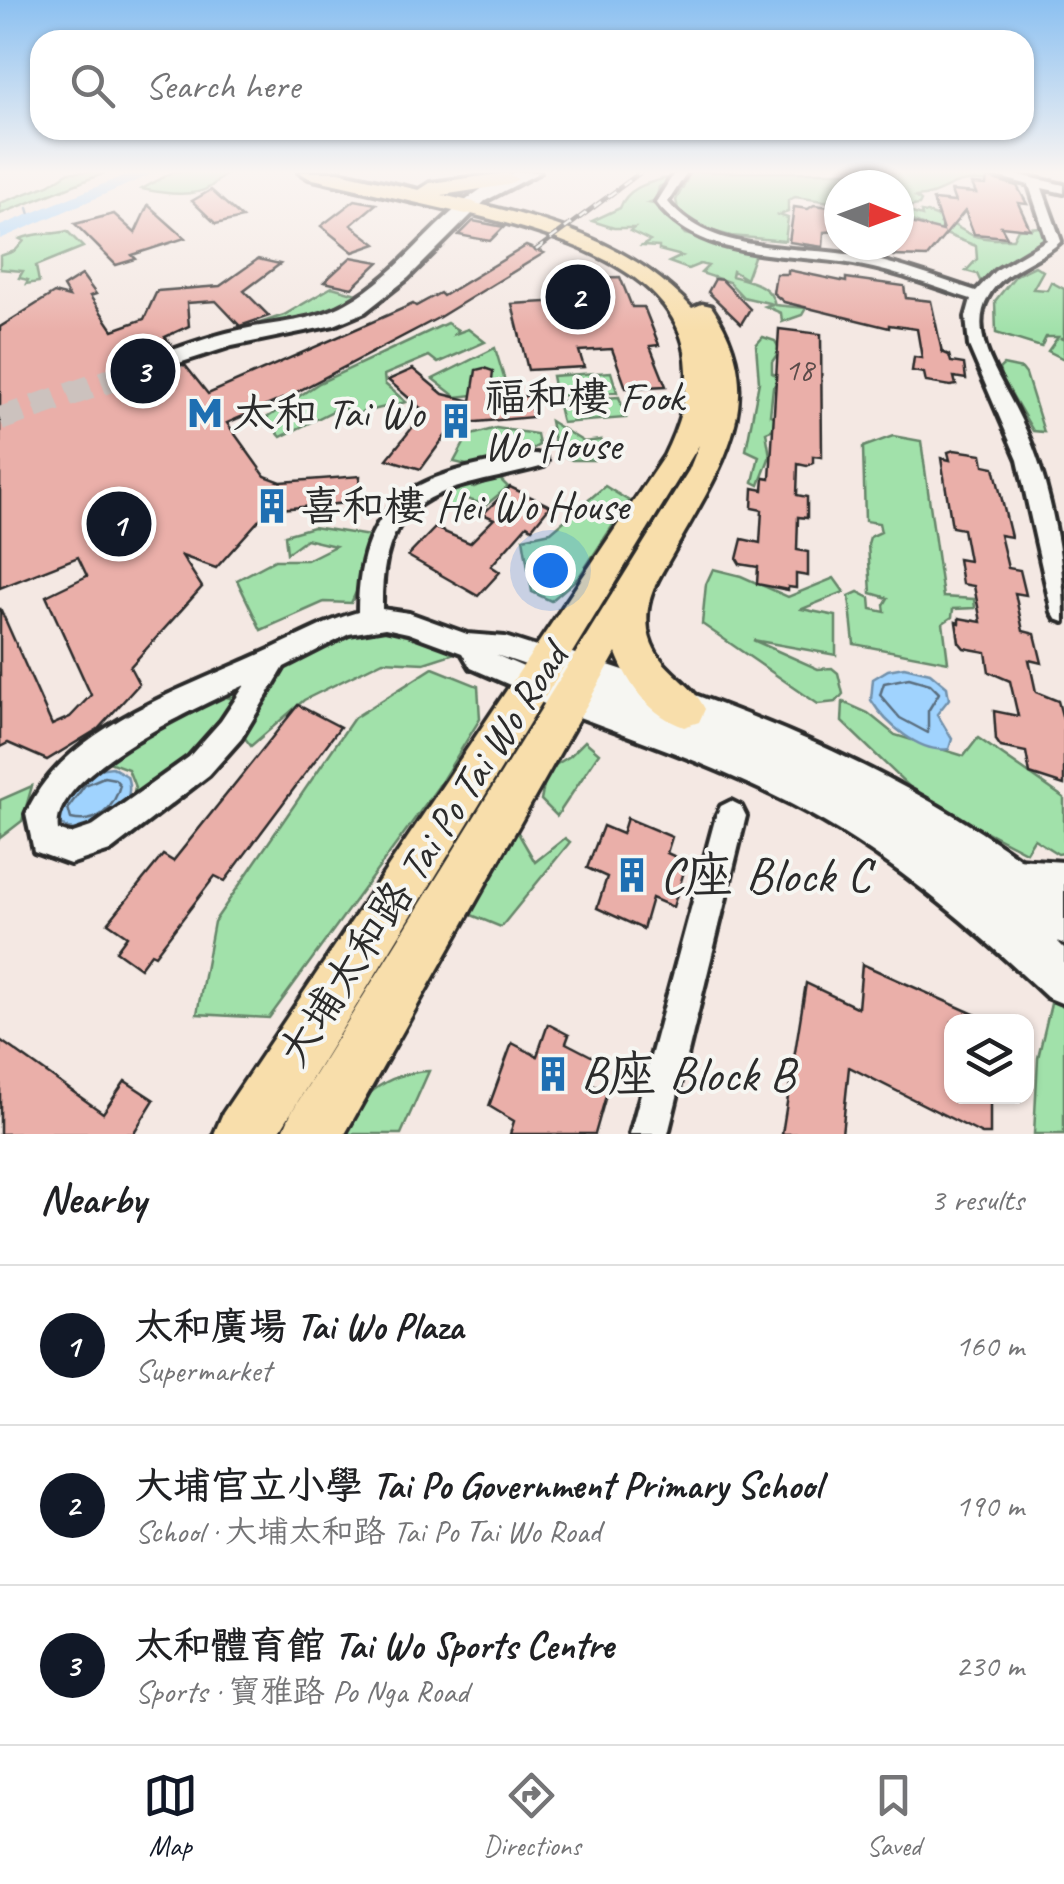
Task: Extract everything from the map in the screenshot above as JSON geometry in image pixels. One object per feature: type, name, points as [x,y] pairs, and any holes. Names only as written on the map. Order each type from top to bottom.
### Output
[{"type":"main road","points":[[179,356],[230,339],[287,332],[359,306],[446,225]]},
{"type":"main road","name":"大埔太和路 Tai Po Tai Wo Road","points":[[312,1134],[560,679],[695,421],[702,392],[700,355],[679,309],[653,281],[627,262],[542,225]]},
{"type":"main road","name":"大埔太和路 Tai Po Tai Wo Road","points":[[244,1134],[560,679],[631,593],[704,470],[722,430],[729,392],[721,342],[710,321],[676,281],[631,250],[571,225]]},
{"type":"main road","points":[[631,593],[628,626],[635,659],[654,686],[684,709]]},
{"type":"main road","points":[[560,679],[684,709],[832,766],[924,816],[995,864],[1064,921]]},
{"type":"main road","points":[[560,679],[839,808],[921,862],[1064,980]]},
{"type":"street","points":[[684,225],[732,242],[859,260],[980,296]]},
{"type":"street","points":[[1059,243],[1001,274],[980,296],[973,329],[1024,446],[1064,612]]},
{"type":"street","points":[[370,619],[369,580],[374,548],[389,521],[414,498],[441,482],[476,470],[537,462]]},
{"type":"street","points":[[274,660],[221,744],[164,793],[86,846],[70,848],[46,840],[39,826],[40,813],[46,798],[65,776],[136,727],[184,700],[274,660],[315,636],[370,619],[398,618],[470,645],[480,660],[560,679]]},
{"type":"street","points":[[649,1134],[731,816]]},
{"type":"street","points":[[995,864],[1032,878],[1064,877]]},
{"type":"green space","points":[[604,225],[677,225],[685,234],[772,253],[755,254],[746,279],[733,271],[732,276],[764,288],[775,305],[806,308],[802,315],[782,322],[781,313],[765,306],[773,304],[743,297],[729,282],[701,273],[708,266],[700,264],[688,269],[669,262],[682,256],[659,247],[642,246],[650,241],[630,231],[634,228]]},
{"type":"green space","points":[[698,225],[787,225],[785,241],[731,236]]},
{"type":"green space","points":[[922,225],[953,225],[982,238],[1013,239],[1018,229],[1040,227],[1056,235],[982,285],[977,274],[966,271],[977,259],[976,246]]},
{"type":"green space","points":[[67,231],[83,247],[36,266],[39,282],[26,284],[28,280],[19,278],[23,271],[0,269],[0,256],[15,251],[24,241],[20,239]]},
{"type":"green space","points":[[1035,266],[1043,271],[1033,289],[1047,290],[1051,282],[1064,289],[1064,338],[1060,338],[1064,340],[1064,359],[1048,351],[1058,337],[1046,337],[1041,347],[996,333],[995,301],[1016,275]]},
{"type":"green space","points":[[332,287],[364,296],[315,321],[286,326],[260,323],[284,315]]},
{"type":"green space","points":[[447,323],[458,330],[455,334],[468,329],[485,342],[438,363],[429,356],[384,375],[385,384],[406,402],[356,414],[341,407],[281,437],[265,419],[319,383]]},
{"type":"green space","points":[[763,337],[775,341],[780,350],[772,362],[772,373],[781,378],[773,387],[770,415],[778,417],[776,428],[766,432],[770,456],[759,485],[753,482],[759,456],[746,450],[759,382],[756,345]]},
{"type":"green space","points":[[495,348],[508,391],[456,397],[433,379]]},
{"type":"green space","points":[[1003,365],[1022,369],[1026,374],[1044,432],[1033,431],[1001,376],[999,369]]},
{"type":"green space","points":[[611,372],[617,392],[556,396],[552,376]]},
{"type":"green space","points":[[619,397],[626,418],[562,423],[557,401]]},
{"type":"green space","points":[[550,421],[584,442],[601,440],[602,447],[594,460],[572,460],[556,453]]},
{"type":"green space","points":[[496,428],[537,434],[539,445],[489,474],[481,463],[471,466],[454,462],[468,436]]},
{"type":"green space","points":[[893,436],[921,441],[943,597],[974,599],[975,608],[953,609],[952,617],[943,623],[948,662],[854,644],[849,596],[858,592],[870,598],[871,609],[885,612],[888,598],[871,593],[868,544],[870,537],[881,532],[879,523],[865,521],[863,447]]},
{"type":"green space","points":[[498,477],[508,487],[486,505],[467,499],[447,511],[441,491],[466,482],[474,487]]},
{"type":"green space","points":[[605,486],[629,501],[579,577],[551,601],[532,592],[523,538],[551,532]]},
{"type":"green space","points":[[313,527],[370,536],[362,579],[351,603],[324,602],[261,630],[237,580],[275,560],[307,560],[335,546],[306,539],[287,553],[285,535]]},
{"type":"green space","points":[[713,569],[741,576],[788,597],[834,578],[844,592],[802,609],[836,616],[836,655],[753,640],[818,669],[832,668],[838,673],[843,694],[836,702],[818,704],[702,624],[706,584]]},
{"type":"green space","points":[[382,622],[409,628],[455,653],[424,663],[383,661],[304,700],[251,746],[231,720],[180,773],[131,804],[135,787],[128,769],[106,761],[133,741],[183,708],[216,697],[230,698],[231,685],[266,675],[310,655],[321,649],[324,638]]},
{"type":"green space","points":[[433,668],[478,686],[480,719],[438,787],[269,1018],[197,1014],[214,922],[354,718]]},
{"type":"green space","points":[[843,702],[868,713],[895,735],[964,756],[978,738],[1064,798],[1064,853],[1058,854],[1034,839],[1026,852],[920,797],[842,722]]},
{"type":"green space","points":[[585,741],[599,753],[557,816],[541,800],[547,770]]},
{"type":"green space","points":[[32,786],[22,821],[0,838],[0,800]]},
{"type":"green space","points":[[517,831],[535,862],[565,838],[570,842],[501,927],[469,914],[500,837]]},
{"type":"green space","points":[[1053,995],[1064,1005],[1064,1134],[1034,1134],[1038,1058]]},
{"type":"green space","points":[[429,1071],[401,1134],[335,1134],[354,1109],[385,1082]]},
{"type":"water","points":[[904,667],[930,673],[947,687],[949,699],[937,714],[952,739],[949,749],[915,742],[885,718],[871,700],[873,679]]},
{"type":"water","points":[[112,767],[127,776],[128,797],[124,805],[81,833],[62,826],[58,807],[90,770]]},
{"type":"building","points":[[76,225],[126,225],[135,233],[139,225],[170,225],[185,238],[132,255],[136,259],[116,265]]},
{"type":"building","points":[[351,225],[376,244],[353,252],[321,226]]},
{"type":"building","points":[[469,225],[504,227],[490,241],[459,235]]},
{"type":"building","points":[[791,225],[824,225],[823,247],[789,242]]},
{"type":"building","points":[[914,225],[943,231],[941,225],[954,225],[927,257],[914,257]]},
{"type":"building","points":[[970,225],[1028,225],[1030,229],[1001,226],[1007,237],[974,234]]},
{"type":"building","points":[[526,246],[544,253],[438,318],[287,397],[227,423],[265,476],[281,482],[360,476],[358,502],[268,510],[216,568],[182,556],[202,587],[130,667],[139,684],[98,729],[47,760],[8,743],[0,747],[0,608],[52,725],[70,717],[91,695],[46,596],[87,576],[78,557],[0,588],[0,327],[54,293],[69,297],[63,287],[82,275],[96,294],[90,296],[113,330],[144,319],[157,291],[220,286],[258,259],[280,264],[244,291],[269,316],[240,326],[216,301],[187,303],[189,326],[165,337],[172,346],[164,354],[165,359],[177,366],[185,365],[208,394],[413,304],[440,293],[443,296]]},
{"type":"building","points":[[351,257],[379,262],[352,288],[324,282]]},
{"type":"building","points":[[788,270],[846,282],[846,278],[904,286],[906,298],[931,301],[942,352],[949,355],[951,362],[964,364],[966,379],[954,377],[956,385],[951,386],[926,382],[924,373],[912,371],[914,357],[922,358],[917,329],[889,328],[784,302],[773,293],[776,274],[788,274]]},
{"type":"building","points":[[620,277],[632,307],[644,307],[659,345],[650,346],[666,386],[626,388],[612,349],[579,351],[584,367],[528,370],[512,304],[563,301],[566,311],[597,309],[586,278]]},
{"type":"building","points":[[715,279],[722,280],[750,309],[741,324],[708,292]]},
{"type":"building","points":[[779,329],[821,334],[822,457],[813,456],[813,463],[807,466],[798,464],[797,495],[807,497],[807,518],[798,517],[797,550],[808,552],[808,576],[796,574],[796,588],[788,590],[757,584],[758,567],[740,564],[737,559],[742,539],[760,543],[762,510],[752,508],[753,488],[763,490],[764,478],[770,479]]},
{"type":"building","name":"福和樓 Fook Wo House","points":[[413,369],[443,394],[471,401],[476,370],[493,371],[490,399],[528,396],[533,417],[454,424],[421,469],[387,459],[425,412],[388,380]]},
{"type":"building","points":[[948,452],[982,454],[984,465],[994,467],[1011,537],[1000,535],[1008,568],[1020,570],[1026,595],[1015,593],[1023,631],[1035,634],[1042,663],[1029,660],[1036,692],[1058,701],[1064,723],[1064,785],[1030,774],[1026,752],[1001,747],[996,740],[994,711],[1018,716],[1010,681],[989,672],[986,652],[964,648],[959,642],[959,618],[981,622],[974,586],[962,584],[958,559],[969,561],[963,529],[952,527],[941,458],[950,460]]},
{"type":"building","points":[[510,487],[550,506],[532,528],[527,525],[491,566],[500,572],[478,596],[408,556],[435,528],[470,543],[494,519],[483,514]]},
{"type":"building","points":[[298,705],[340,727],[225,881],[215,876],[155,955],[151,953],[140,968],[116,951],[127,936],[108,923],[163,855],[173,861]]},
{"type":"building","name":"C座 Block C","points":[[627,818],[672,837],[667,853],[687,862],[673,907],[652,898],[643,929],[597,908],[607,877],[587,868],[603,826],[622,834]]},
{"type":"building","points":[[862,964],[974,1014],[944,1014],[944,1104],[990,1104],[990,1134],[982,1134],[849,1067],[842,1134],[782,1134],[806,983],[858,1008]]},
{"type":"building","name":"B座 Block B","points":[[548,1024],[569,1035],[566,1043],[595,1058],[587,1082],[607,1092],[595,1134],[510,1134],[514,1121],[489,1106],[512,1043],[537,1056]]},
{"type":"building","points":[[0,1040],[103,1113],[125,1081],[154,1100],[133,1134],[0,1134]]},
{"type":"waterway","points":[[0,233],[20,225]]},
{"type":"tunnel","points":[[0,419],[179,356]]},
{"type":"railway","points":[[536,250],[570,225]]},
{"type":"place","name":"大埔官立小學 Tai Po Government Primary School","points":[[578,297]]},
{"type":"place","name":"太和體育館 Tai Wo Sports Centre","points":[[143,371]]},
{"type":"place","name":"太和 Tai Wo","points":[[205,413]]},
{"type":"place","name":"福和樓 Fook Wo House","points":[[456,421]]},
{"type":"place","name":"喜和樓 Hei Wo House","points":[[272,506]]},
{"type":"place","name":"太和廣場 Tai Wo Plaza","points":[[119,524]]},
{"type":"place","name":"C座 Block C","points":[[632,875]]},
{"type":"place","name":"B座 Block B","points":[[553,1074]]}]
